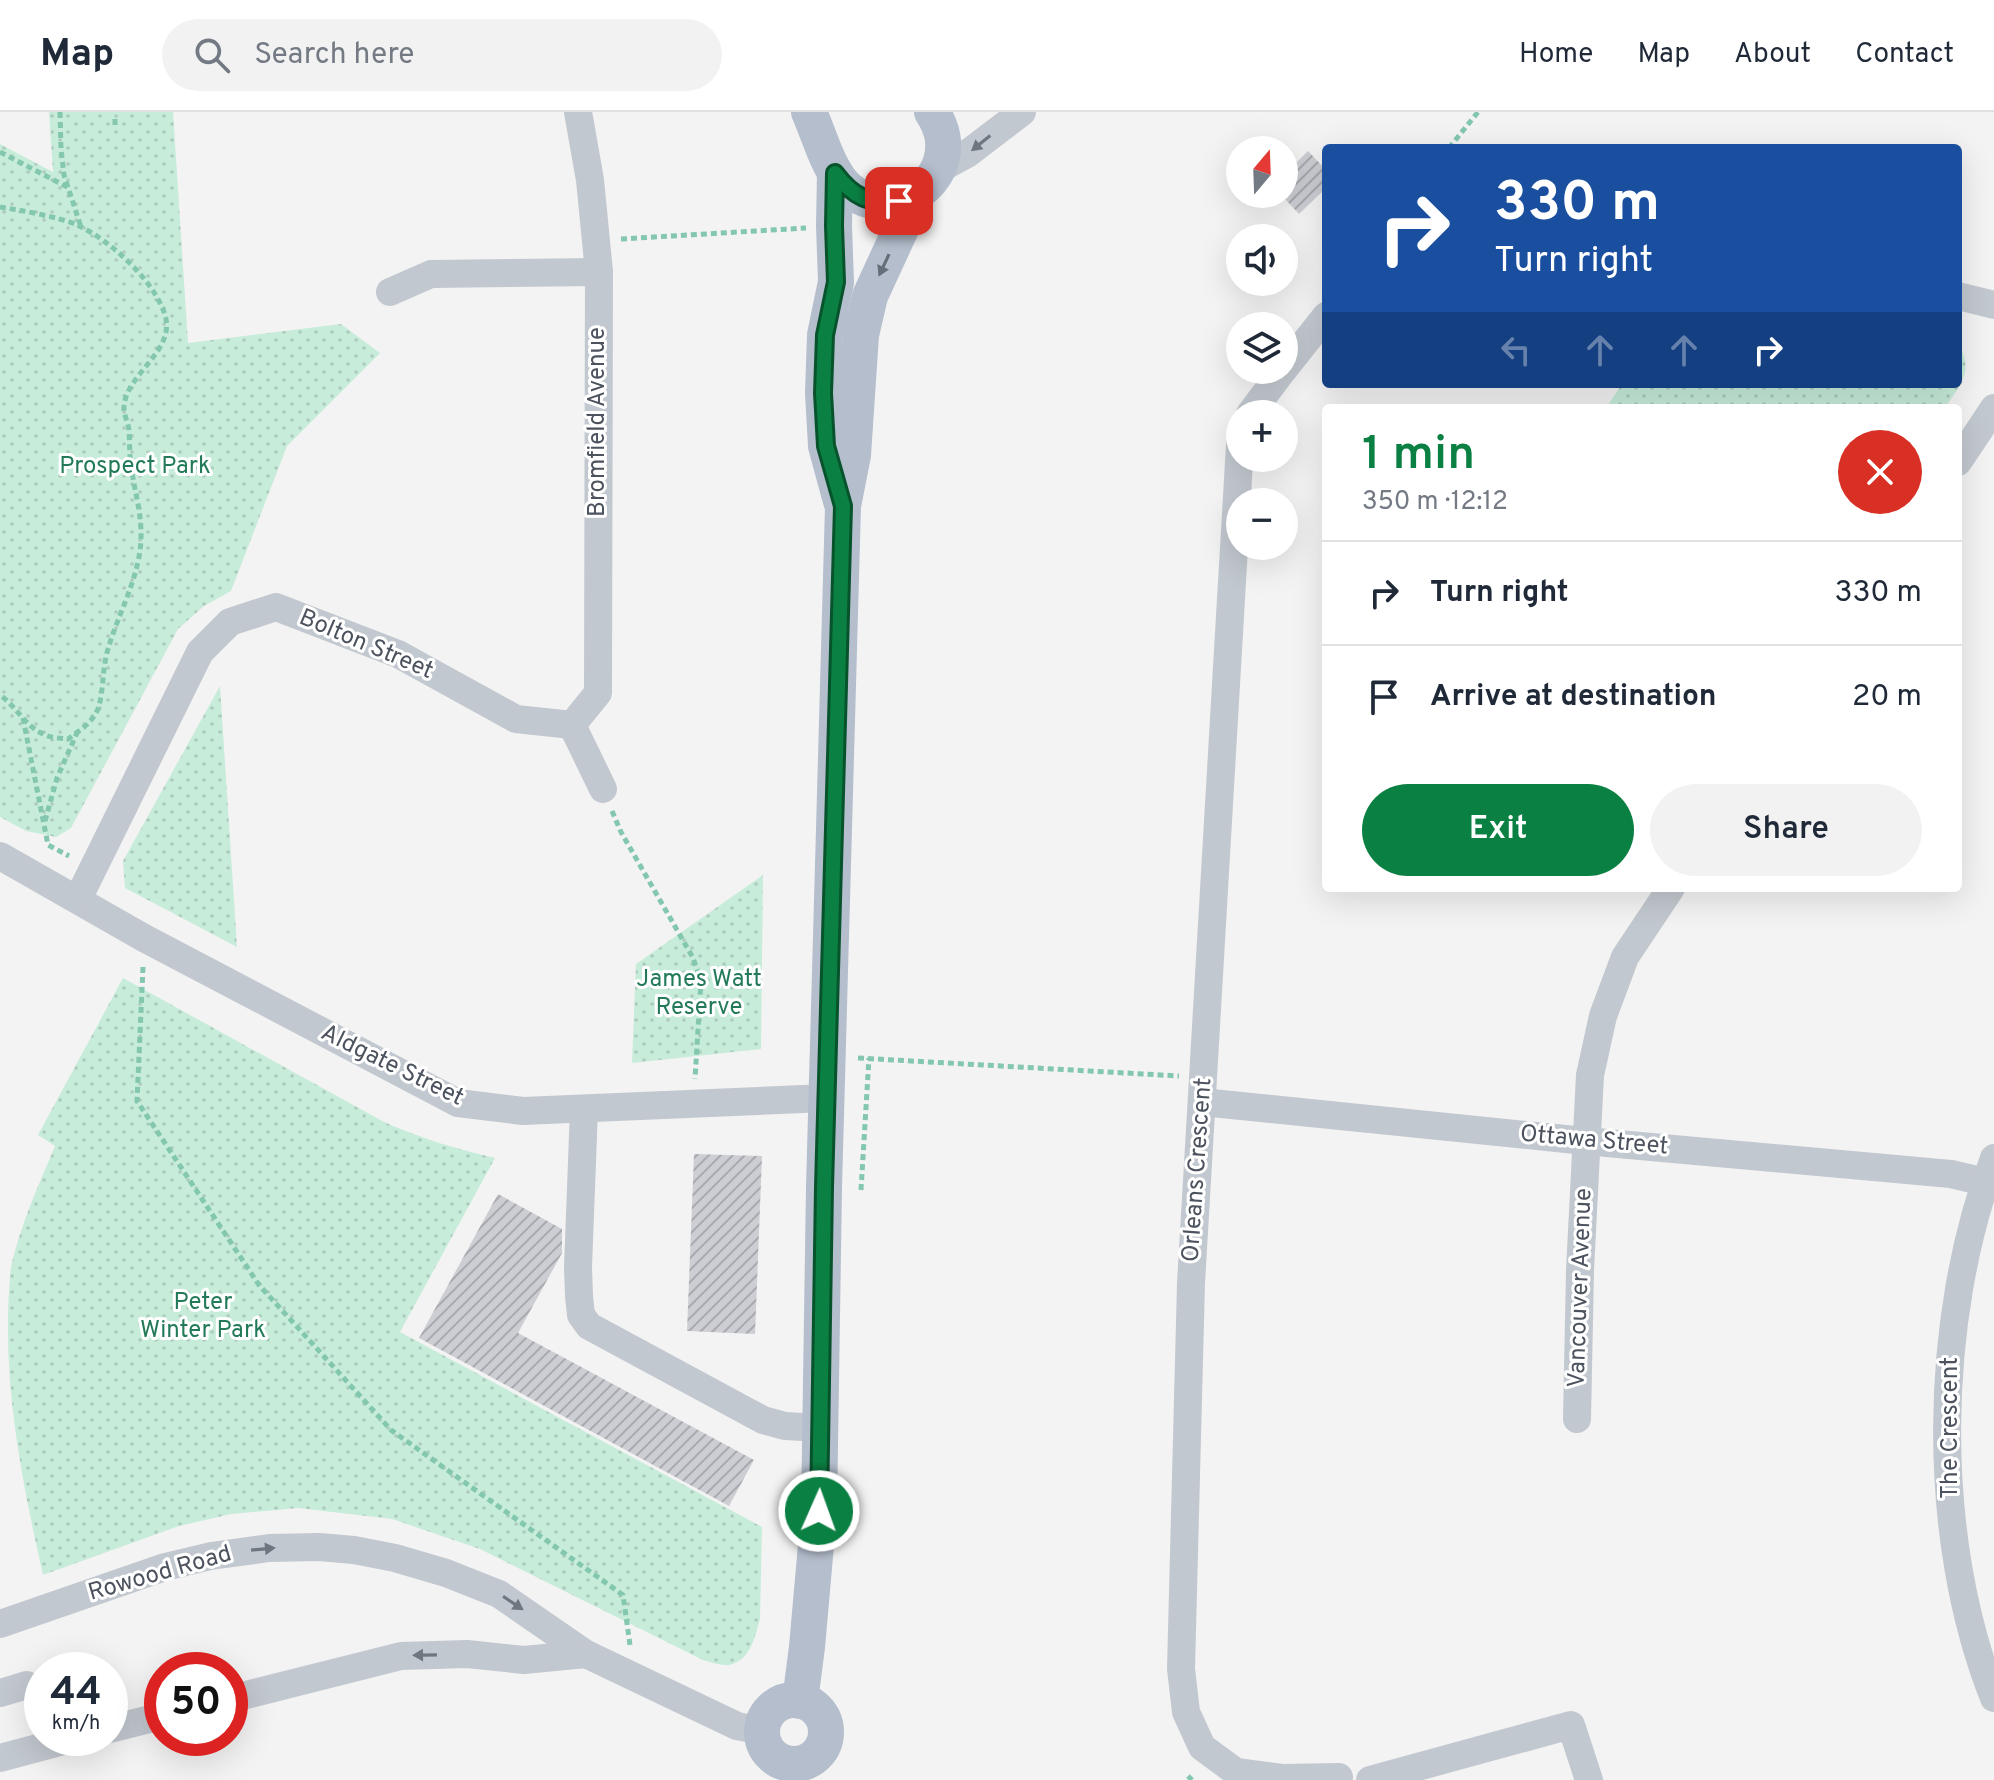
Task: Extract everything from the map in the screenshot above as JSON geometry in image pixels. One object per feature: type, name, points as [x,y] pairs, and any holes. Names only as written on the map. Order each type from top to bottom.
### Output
[{"type":"main road","points":[[809,112],[832,165],[847,188],[862,198],[881,203],[899,201],[927,182]]},
{"type":"main road","points":[[839,112],[828,138],[832,165],[836,282],[825,335],[823,393],[826,446],[843,506]]},
{"type":"main road","points":[[800,1701],[819,1511],[822,1428],[826,1098],[843,506],[853,455],[864,318],[870,296],[942,156],[940,127],[932,112]]},
{"type":"main road","points":[[789,1701],[810,1704],[818,1710],[827,1729],[822,1749],[798,1772],[768,1752],[762,1731],[770,1711],[778,1704],[789,1701]]},
{"type":"street","name":"Bromfield Avenue","points":[[572,725],[598,693],[599,272],[590,180],[578,112]]},
{"type":"street","points":[[927,182],[1022,112]]},
{"type":"street","points":[[390,292],[431,274],[599,272]]},
{"type":"street","points":[[1962,297],[1994,305]]},
{"type":"street","points":[[1298,351],[1322,321]]},
{"type":"street","points":[[1962,456],[1994,408]]},
{"type":"street","name":"Orleans Crescent","points":[[1238,472],[1191,1283],[1181,1669],[1186,1712],[1202,1747],[1236,1772],[1282,1778],[1339,1777]]},
{"type":"street","name":"Bolton Street","points":[[78,899],[200,652],[230,622],[276,607],[398,654],[516,719],[572,725]]},
{"type":"street","points":[[572,725],[603,789]]},
{"type":"street","name":"Aldgate Street","points":[[0,856],[144,938],[458,1103],[523,1111],[826,1098]]},
{"type":"street","name":"Vancouver Avenue","points":[[1577,1419],[1585,1141],[1590,1075],[1603,1016],[1625,957],[1668,892]]},
{"type":"street","name":"Ottawa Street","points":[[1203,1090],[1585,1141],[1951,1174],[1990,1170]]},
{"type":"street","points":[[584,1109],[578,1282],[581,1315],[589,1326],[763,1420],[785,1426],[822,1428]]},
{"type":"street","name":"The Crescent","points":[[1990,1170],[1969,1238],[1959,1289],[1950,1353],[1946,1422],[1953,1532],[1966,1604],[1994,1698]]},
{"type":"street","name":"Rowood Road","points":[[0,1624],[165,1567],[211,1556],[269,1548],[354,1550],[446,1573],[499,1594],[586,1654],[698,1709],[737,1726],[762,1731]]},
{"type":"street","points":[[248,1694],[401,1656],[467,1654],[524,1660],[586,1654]]},
{"type":"street","points":[[1370,1780],[1571,1725],[1589,1780]]},
{"type":"street","points":[[0,1758],[24,1752]]},
{"type":"path","points":[[60,112],[64,175],[81,227]]},
{"type":"path","points":[[1452,144],[1478,112]]},
{"type":"path","points":[[115,119],[115,129]]},
{"type":"path","points":[[0,152],[69,188]]},
{"type":"path","points":[[0,207],[81,227],[117,252],[150,286],[166,317],[166,330],[157,355],[147,363],[131,387],[124,406],[141,532],[140,552],[107,652],[98,708],[91,721],[68,739],[45,736],[30,726],[0,695]]},
{"type":"path","points":[[596,241],[834,226]]},
{"type":"path","points":[[23,717],[48,845],[93,869]]},
{"type":"path","points":[[44,824],[57,778],[77,732]]},
{"type":"path","points":[[603,789],[621,832],[693,958],[701,981],[693,1104]]},
{"type":"path","points":[[144,938],[137,1101],[215,1219],[259,1285],[391,1430],[623,1595],[635,1677]]},
{"type":"path","points":[[827,1057],[869,1058],[1203,1090]]},
{"type":"path","points":[[861,1190],[869,1058]]},
{"type":"green space","name":"Prospect Park","points":[[49,112],[173,112],[188,343],[341,324],[380,353],[287,446],[231,591],[204,606],[178,629],[71,828],[56,837],[26,831],[0,817],[0,144],[53,172]]},
{"type":"green space","points":[[1962,352],[1965,362],[1962,382]]},
{"type":"green space","points":[[1619,388],[1958,388],[1948,404],[1609,404]]},
{"type":"green space","points":[[220,686],[237,947],[125,888],[123,861]]},
{"type":"green space","name":"James Watt Reserve","points":[[763,875],[761,1049],[632,1063],[636,964]]},
{"type":"green space","name":"Peter Winter Park","points":[[123,978],[384,1122],[438,1143],[495,1158],[400,1332],[762,1527],[760,1619],[742,1659],[726,1665],[703,1660],[480,1549],[392,1519],[298,1508],[231,1514],[179,1526],[43,1575],[14,1422],[8,1345],[11,1267],[25,1221],[55,1146],[38,1135]]},
{"type":"building","points":[[1308,151],[1322,166],[1322,192],[1299,214],[1293,208],[1298,208],[1298,161]]},
{"type":"building","points":[[694,1154],[762,1156],[755,1334],[687,1331]]},
{"type":"building","points":[[498,1194],[562,1229],[562,1253],[518,1333],[754,1460],[729,1506],[419,1338]]},
{"type":"route","points":[[819,1511],[824,1187],[843,506],[826,446],[823,393],[825,335],[836,282],[835,173],[847,188],[862,198],[881,203],[899,201]]}]
